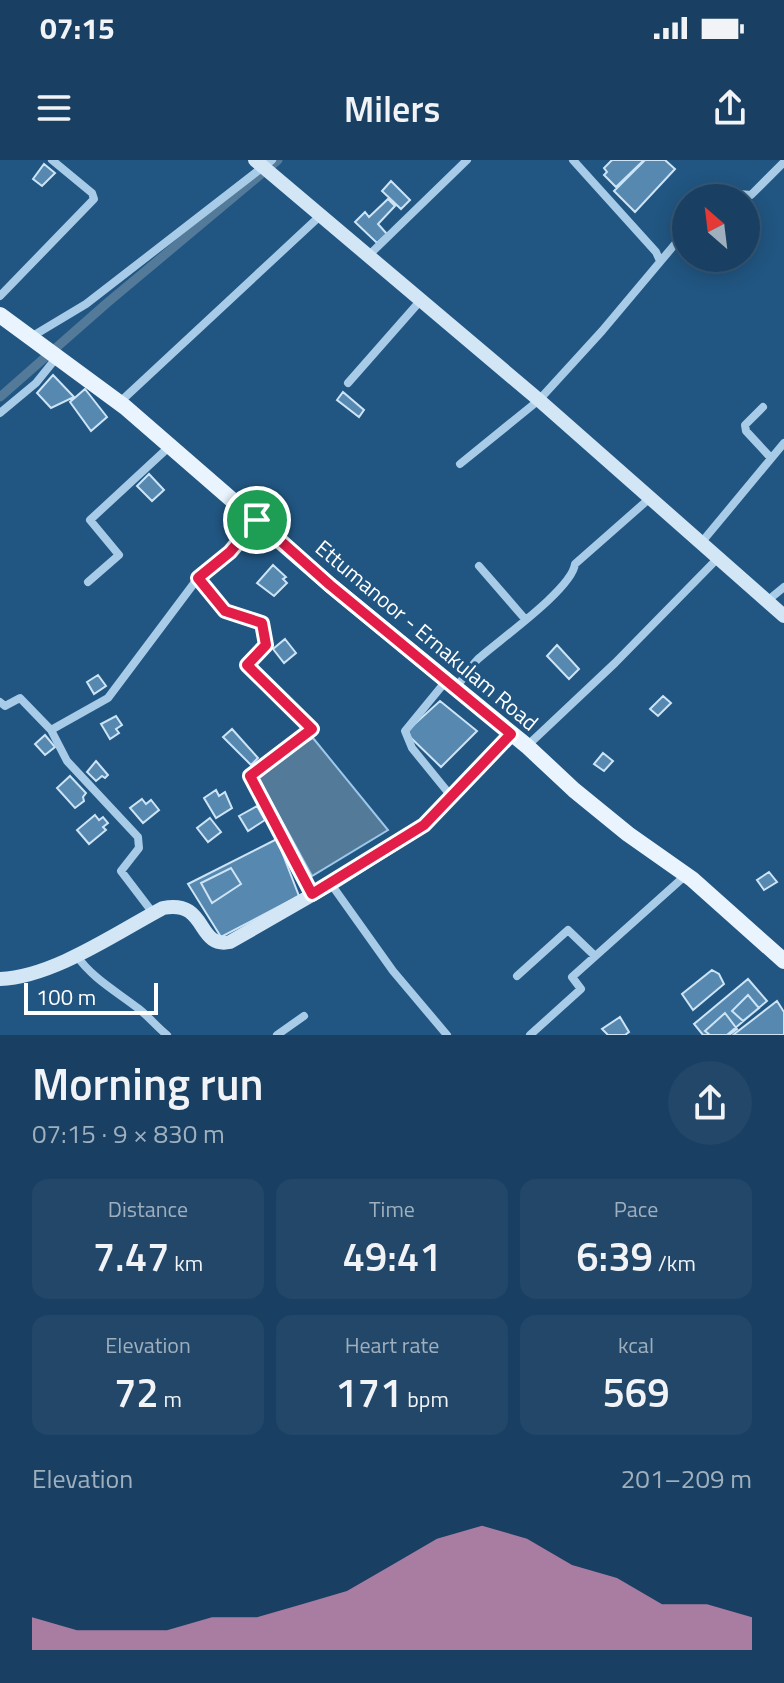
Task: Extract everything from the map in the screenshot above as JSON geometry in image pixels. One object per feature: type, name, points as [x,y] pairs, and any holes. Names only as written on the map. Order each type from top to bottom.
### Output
[{"type":"main road","points":[[263,162],[784,616]]},
{"type":"main road","name":"Ettumanoor - Ernakulam Road","points":[[1,317],[120,403],[450,685],[527,746],[628,834],[686,875],[784,961]]},
{"type":"main road","points":[[0,979],[19,978],[76,954],[163,908],[184,907],[191,911],[213,940],[223,944],[230,942],[331,884],[424,825],[511,734]]},
{"type":"street","points":[[0,296],[94,199],[92,193],[52,160]]},
{"type":"street","points":[[369,255],[467,160]]},
{"type":"street","points":[[576,161],[656,252],[660,261]]},
{"type":"street","points":[[36,340],[86,304],[263,162]]},
{"type":"street","points":[[760,186],[784,162]]},
{"type":"street","points":[[120,403],[322,215]]},
{"type":"street","points":[[460,464],[539,400],[672,247]]},
{"type":"street","points":[[348,383],[421,300]]},
{"type":"street","points":[[0,413],[48,371],[57,357]]},
{"type":"street","points":[[763,407],[745,425],[746,431],[771,458]]},
{"type":"street","points":[[701,543],[784,443]]},
{"type":"street","points":[[88,582],[119,555],[90,520],[171,446]]},
{"type":"street","points":[[451,796],[412,748],[405,731],[480,657],[538,611],[574,573],[575,564],[650,498]]},
{"type":"street","points":[[51,730],[108,698],[198,578],[230,552],[257,520]]},
{"type":"street","points":[[527,746],[615,663],[718,558]]},
{"type":"street","points":[[479,566],[525,619]]},
{"type":"street","points":[[198,578],[225,611],[262,623],[266,645],[247,665],[312,729],[250,776],[312,894]]},
{"type":"street","points":[[767,601],[784,587]]},
{"type":"street","points":[[0,702],[5,706],[20,698],[51,730],[67,761],[138,837],[139,848],[121,871],[153,913]]},
{"type":"street","points":[[530,1035],[581,989],[572,977],[686,875]]},
{"type":"street","points":[[331,884],[393,971],[447,1035]]},
{"type":"street","points":[[517,976],[568,930],[595,956]]},
{"type":"street","points":[[76,954],[93,976],[140,1010],[167,1035]]},
{"type":"street","points":[[277,1035],[304,1016]]},
{"type":"water","points":[[313,738],[388,830],[312,876],[255,772]]},
{"type":"building","points":[[612,160],[644,160],[616,187],[604,175],[607,172],[604,168]]},
{"type":"building","points":[[645,160],[665,160],[675,169],[635,212],[614,191]]},
{"type":"building","points":[[44,164],[55,173],[42,186],[33,179]]},
{"type":"building","points":[[391,181],[410,200],[401,209],[382,191]]},
{"type":"building","points":[[388,199],[395,206],[378,224],[387,234],[377,243],[355,222],[365,212],[369,217]]},
{"type":"building","points":[[53,375],[74,397],[51,408],[37,393]]},
{"type":"building","points":[[85,389],[107,417],[91,431],[70,402]]},
{"type":"building","points":[[343,392],[364,410],[359,417],[337,400]]},
{"type":"building","points":[[149,474],[164,490],[152,501],[137,486]]},
{"type":"building","points":[[273,565],[286,577],[283,579],[287,583],[274,596],[257,583]]},
{"type":"building","points":[[285,639],[296,653],[284,663],[273,649]]},
{"type":"building","points":[[557,645],[579,669],[569,679],[547,656]]},
{"type":"building","points":[[98,675],[106,686],[94,694],[87,682]]},
{"type":"building","points":[[663,696],[671,703],[658,716],[650,709]]},
{"type":"building","points":[[440,701],[477,731],[441,767],[410,737],[408,730]]},
{"type":"building","points":[[116,716],[122,725],[116,729],[119,733],[110,739],[101,724]]},
{"type":"building","points":[[232,729],[258,758],[251,765],[223,737]]},
{"type":"building","points":[[45,735],[55,747],[45,755],[35,744]]},
{"type":"building","points":[[603,753],[613,761],[604,771],[594,764]]},
{"type":"building","points":[[96,761],[108,775],[96,781],[87,772]]},
{"type":"building","points":[[70,776],[86,793],[84,801],[75,808],[57,788]]},
{"type":"building","points":[[216,790],[219,796],[225,792],[232,808],[216,818],[204,798]]},
{"type":"building","points":[[142,799],[146,804],[151,800],[159,810],[143,823],[130,808]]},
{"type":"building","points":[[257,806],[265,820],[248,831],[239,816]]},
{"type":"building","points":[[95,815],[99,820],[103,817],[108,823],[103,827],[106,830],[89,844],[77,830]]},
{"type":"building","points":[[210,818],[221,832],[208,842],[197,828]]},
{"type":"building","points":[[277,839],[299,896],[221,937],[188,884]]},
{"type":"building","points":[[231,868],[241,884],[212,903],[201,883]]},
{"type":"building","points":[[769,872],[777,882],[764,890],[757,880]]},
{"type":"building","points":[[712,970],[719,974],[724,984],[693,1010],[682,994]]},
{"type":"building","points":[[748,979],[767,1001],[727,1035],[703,1035],[694,1024]]},
{"type":"building","points":[[748,995],[759,1008],[743,1021],[732,1011]]},
{"type":"building","points":[[777,1001],[784,1012],[784,1035],[733,1035]]},
{"type":"building","points":[[725,1013],[737,1029],[729,1035],[710,1035],[705,1031]]},
{"type":"building","points":[[620,1017],[629,1032],[625,1035],[608,1035],[602,1029]]},
{"type":"waterway","points":[[0,397],[278,160]]},
{"type":"route","points":[[257,520],[330,585],[511,734],[424,825],[312,894],[250,776],[312,729],[247,665],[266,645],[262,623],[225,611],[198,578],[230,552],[257,520]]}]
